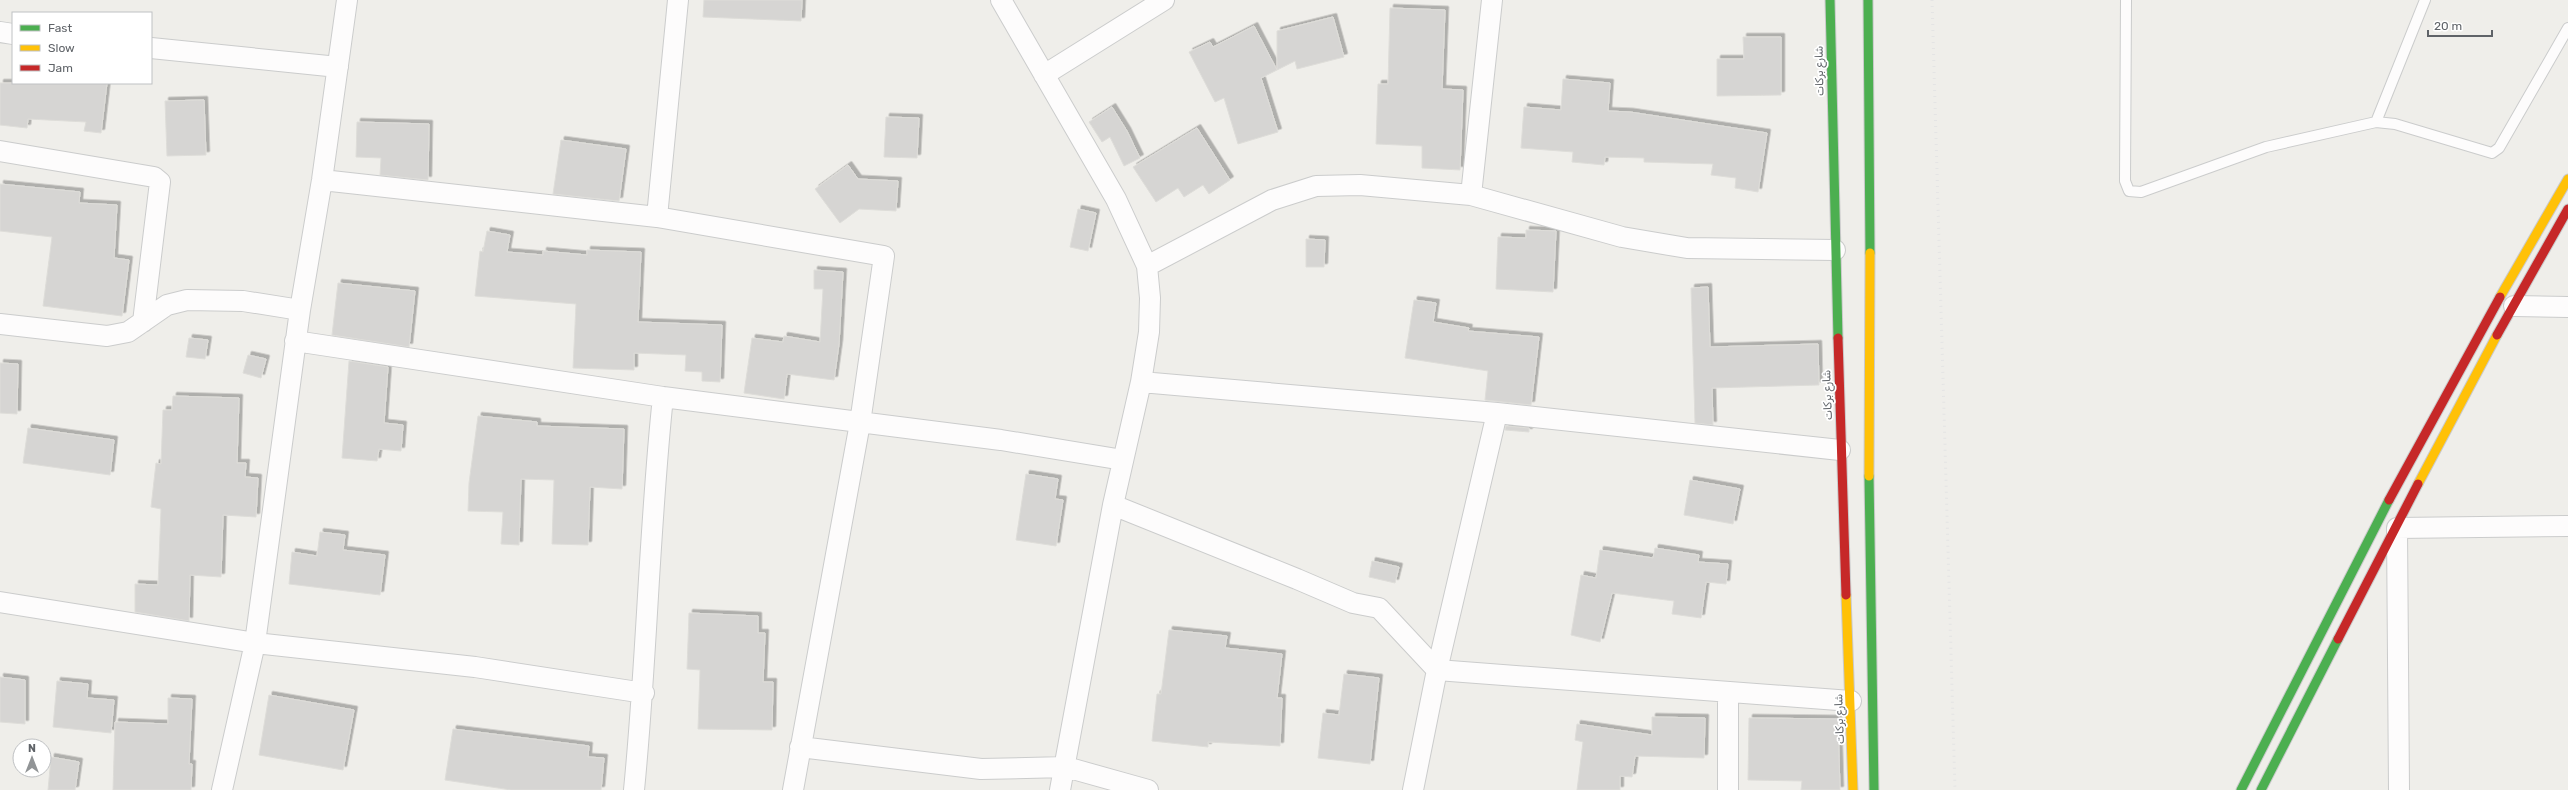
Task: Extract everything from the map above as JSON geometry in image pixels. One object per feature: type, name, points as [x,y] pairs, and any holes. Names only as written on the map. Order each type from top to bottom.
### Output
[{"type":"main road","name":"شارع بركات","points":[[1830,0],[1840,450],[1851,701],[1853,790]]},
{"type":"main road","points":[[1868,0],[1870,188],[1868,445],[1874,790]]},
{"type":"main road","points":[[2241,790],[2338,604],[2377,524],[2495,302],[2568,178]]},
{"type":"main road","points":[[2261,790],[2464,396],[2568,209]]},
{"type":"main road","points":[[2338,604],[2353,614]]},
{"type":"street","points":[[222,790],[255,643],[300,310],[322,180],[347,0]]},
{"type":"street","points":[[657,217],[678,0]]},
{"type":"street","points":[[1001,0],[1116,199],[1147,266],[1148,332],[1141,382],[1113,505],[1066,767],[1060,790]]},
{"type":"street","points":[[1044,75],[1164,0]]},
{"type":"street","points":[[1471,195],[1492,0]]},
{"type":"street","points":[[0,32],[12,34]]},
{"type":"street","points":[[152,48],[338,67]]},
{"type":"street","points":[[0,151],[154,177],[160,182],[143,322]]},
{"type":"street","points":[[322,180],[657,217],[884,256],[860,423],[793,790]]},
{"type":"street","points":[[1147,266],[1272,200],[1316,186],[1360,185],[1471,195],[1622,237],[1687,248],[1835,250]]},
{"type":"street","points":[[0,324],[107,336],[128,332],[167,305],[187,300],[243,301],[300,310]]},
{"type":"street","points":[[2514,306],[2568,307]]},
{"type":"street","points":[[296,341],[662,398],[1001,440],[1123,460]]},
{"type":"street","points":[[1141,382],[1497,413],[1840,450]]},
{"type":"street","points":[[634,790],[644,693],[651,516],[662,398]]},
{"type":"street","points":[[1413,790],[1438,670],[1497,413]]},
{"type":"street","points":[[1113,505],[1326,593],[1354,603],[1379,608],[1438,670],[1851,701]]},
{"type":"street","points":[[2399,790],[2397,528],[2568,526]]},
{"type":"street","points":[[0,602],[255,643],[475,667],[644,693]]},
{"type":"street","points":[[1728,692],[1728,790]]},
{"type":"street","points":[[800,747],[980,769],[1066,767],[1148,790]]},
{"type":"lane","points":[[2126,0],[2125,181],[2129,191],[2141,192],[2266,148],[2376,122],[2395,124],[2492,153],[2499,148],[2568,28]]},
{"type":"lane","points":[[2376,122],[2425,0]]},
{"type":"building","points":[[704,0],[802,0],[801,21],[703,17]]},
{"type":"building","points":[[1390,8],[1445,10],[1442,89],[1463,90],[1460,170],[1422,168],[1422,146],[1376,144],[1378,84],[1388,84]]},
{"type":"building","points":[[1333,17],[1344,57],[1297,69],[1295,61],[1277,70],[1277,31]]},
{"type":"building","points":[[1254,26],[1277,70],[1261,78],[1278,132],[1238,144],[1224,98],[1215,102],[1189,52],[1210,42],[1213,47]]},
{"type":"building","points":[[1743,37],[1781,37],[1781,95],[1717,96],[1717,59],[1744,59]]},
{"type":"building","points":[[1563,79],[1610,83],[1608,111],[1630,112],[1767,133],[1758,192],[1735,188],[1736,178],[1711,175],[1713,164],[1644,162],[1644,158],[1605,157],[1604,165],[1572,162],[1573,152],[1521,148],[1524,107],[1561,110]]},
{"type":"building","points":[[0,83],[107,84],[101,133],[84,131],[86,122],[28,119],[27,128],[0,125]]},
{"type":"building","points":[[204,100],[206,155],[167,156],[165,101]]},
{"type":"building","points":[[1112,107],[1127,131],[1140,158],[1124,166],[1110,137],[1102,142],[1089,122]]},
{"type":"building","points":[[886,117],[919,118],[917,158],[884,157]]},
{"type":"building","points":[[357,122],[429,124],[428,180],[380,175],[381,158],[356,157]]},
{"type":"building","points":[[1197,128],[1230,180],[1209,194],[1203,185],[1184,197],[1178,188],[1156,202],[1133,167]]},
{"type":"building","points":[[561,140],[626,149],[619,201],[553,194]]},
{"type":"building","points":[[848,165],[858,179],[898,181],[896,211],[859,209],[840,223],[815,189]]},
{"type":"building","points":[[0,184],[80,192],[79,203],[117,205],[114,258],[129,260],[122,316],[43,306],[52,237],[0,231]]},
{"type":"building","points":[[1078,209],[1096,213],[1088,251],[1070,247]]},
{"type":"building","points":[[1526,230],[1556,231],[1553,292],[1496,289],[1498,237],[1526,238]]},
{"type":"building","points":[[487,231],[510,235],[507,252],[543,255],[543,251],[587,255],[587,250],[641,252],[638,322],[722,325],[720,382],[702,381],[702,372],[685,371],[686,355],[634,353],[634,370],[573,368],[576,304],[475,296],[480,251],[483,252]]},
{"type":"building","points":[[1306,239],[1325,240],[1324,267],[1306,267]]},
{"type":"building","points":[[814,270],[843,272],[839,344],[834,380],[787,374],[784,399],[744,393],[752,338],[783,342],[784,336],[820,342],[823,289],[814,289]]},
{"type":"building","points":[[338,283],[415,291],[409,347],[332,335]]},
{"type":"building","points":[[1708,287],[1710,347],[1818,344],[1819,385],[1712,388],[1713,425],[1695,423],[1691,288]]},
{"type":"building","points":[[1414,300],[1436,303],[1433,322],[1469,328],[1468,331],[1539,337],[1531,405],[1485,400],[1488,371],[1405,358]]},
{"type":"building","points":[[189,338],[208,340],[205,359],[186,357]]},
{"type":"building","points":[[248,355],[266,359],[261,378],[243,373]]},
{"type":"building","points":[[349,361],[388,367],[384,423],[403,425],[401,451],[379,449],[377,461],[342,458]]},
{"type":"building","points":[[0,363],[18,364],[17,414],[0,413]]},
{"type":"building","points":[[173,396],[239,398],[237,463],[246,463],[245,477],[258,478],[256,517],[223,515],[221,577],[190,575],[189,621],[135,612],[135,584],[158,585],[161,509],[151,507],[156,463],[161,464],[163,410],[172,410]]},
{"type":"building","points":[[478,416],[537,422],[537,426],[624,429],[622,489],[590,487],[588,545],[552,544],[554,480],[521,479],[519,545],[501,544],[503,512],[468,511],[469,483]]},
{"type":"building","points":[[1506,426],[1529,428],[1529,432],[1505,430]]},
{"type":"building","points":[[28,428],[114,440],[110,475],[23,463]]},
{"type":"building","points":[[1026,474],[1058,479],[1055,499],[1063,500],[1056,546],[1016,540]]},
{"type":"building","points":[[1690,480],[1740,489],[1733,524],[1684,515]]},
{"type":"building","points":[[320,532],[345,535],[343,550],[385,555],[380,595],[289,584],[292,552],[317,556]]},
{"type":"building","points":[[1655,548],[1699,555],[1698,562],[1728,564],[1726,584],[1706,582],[1701,618],[1672,614],[1674,601],[1612,593],[1600,642],[1571,635],[1581,575],[1596,578],[1600,550],[1653,558]]},
{"type":"building","points":[[1372,561],[1399,567],[1395,583],[1369,577]]},
{"type":"building","points":[[689,613],[758,616],[758,633],[765,633],[763,682],[773,682],[772,730],[698,729],[700,670],[687,669]]},
{"type":"building","points":[[1169,630],[1227,636],[1225,648],[1282,654],[1277,698],[1282,698],[1280,746],[1208,742],[1208,747],[1152,741],[1157,694],[1161,694]]},
{"type":"building","points":[[1344,674],[1379,678],[1370,764],[1318,758],[1323,713],[1339,715]]},
{"type":"building","points":[[0,677],[25,680],[25,724],[0,722]]},
{"type":"building","points":[[57,681],[88,684],[87,698],[114,700],[111,733],[53,727]]},
{"type":"building","points":[[269,695],[354,710],[343,770],[259,755]]},
{"type":"building","points":[[168,698],[192,699],[189,764],[192,764],[191,790],[113,790],[115,722],[168,724]]},
{"type":"building","points":[[1652,717],[1705,718],[1704,758],[1635,756],[1632,777],[1620,776],[1620,790],[1577,790],[1583,742],[1575,740],[1577,724],[1652,735]]},
{"type":"building","points":[[1749,718],[1838,719],[1840,790],[1801,790],[1802,781],[1748,780]]},
{"type":"building","points":[[453,729],[589,746],[588,757],[604,758],[601,790],[511,790],[445,780]]},
{"type":"building","points":[[52,757],[79,762],[75,790],[48,790],[49,778],[52,778]]},
{"type":"railway","points":[[1932,0],[1955,790]]},
{"type":"traffic: fast","points":[[1830,0],[1838,338]]},
{"type":"traffic: fast","points":[[1868,0],[1870,253]]},
{"type":"traffic: fast","points":[[1869,476],[1874,790]]},
{"type":"traffic: fast","points":[[2241,790],[2389,500]]},
{"type":"traffic: fast","points":[[2261,790],[2338,639]]},
{"type":"traffic: slow","points":[[2500,297],[2568,179]]},
{"type":"traffic: slow","points":[[1869,476],[1870,253]]},
{"type":"traffic: slow","points":[[2418,484],[2497,335]]},
{"type":"traffic: slow","points":[[1846,595],[1853,790]]},
{"type":"traffic: jam","points":[[2497,335],[2568,209]]},
{"type":"traffic: jam","points":[[2389,500],[2500,297]]},
{"type":"traffic: jam","points":[[1838,338],[1846,595]]},
{"type":"traffic: jam","points":[[2338,639],[2418,484]]}]
